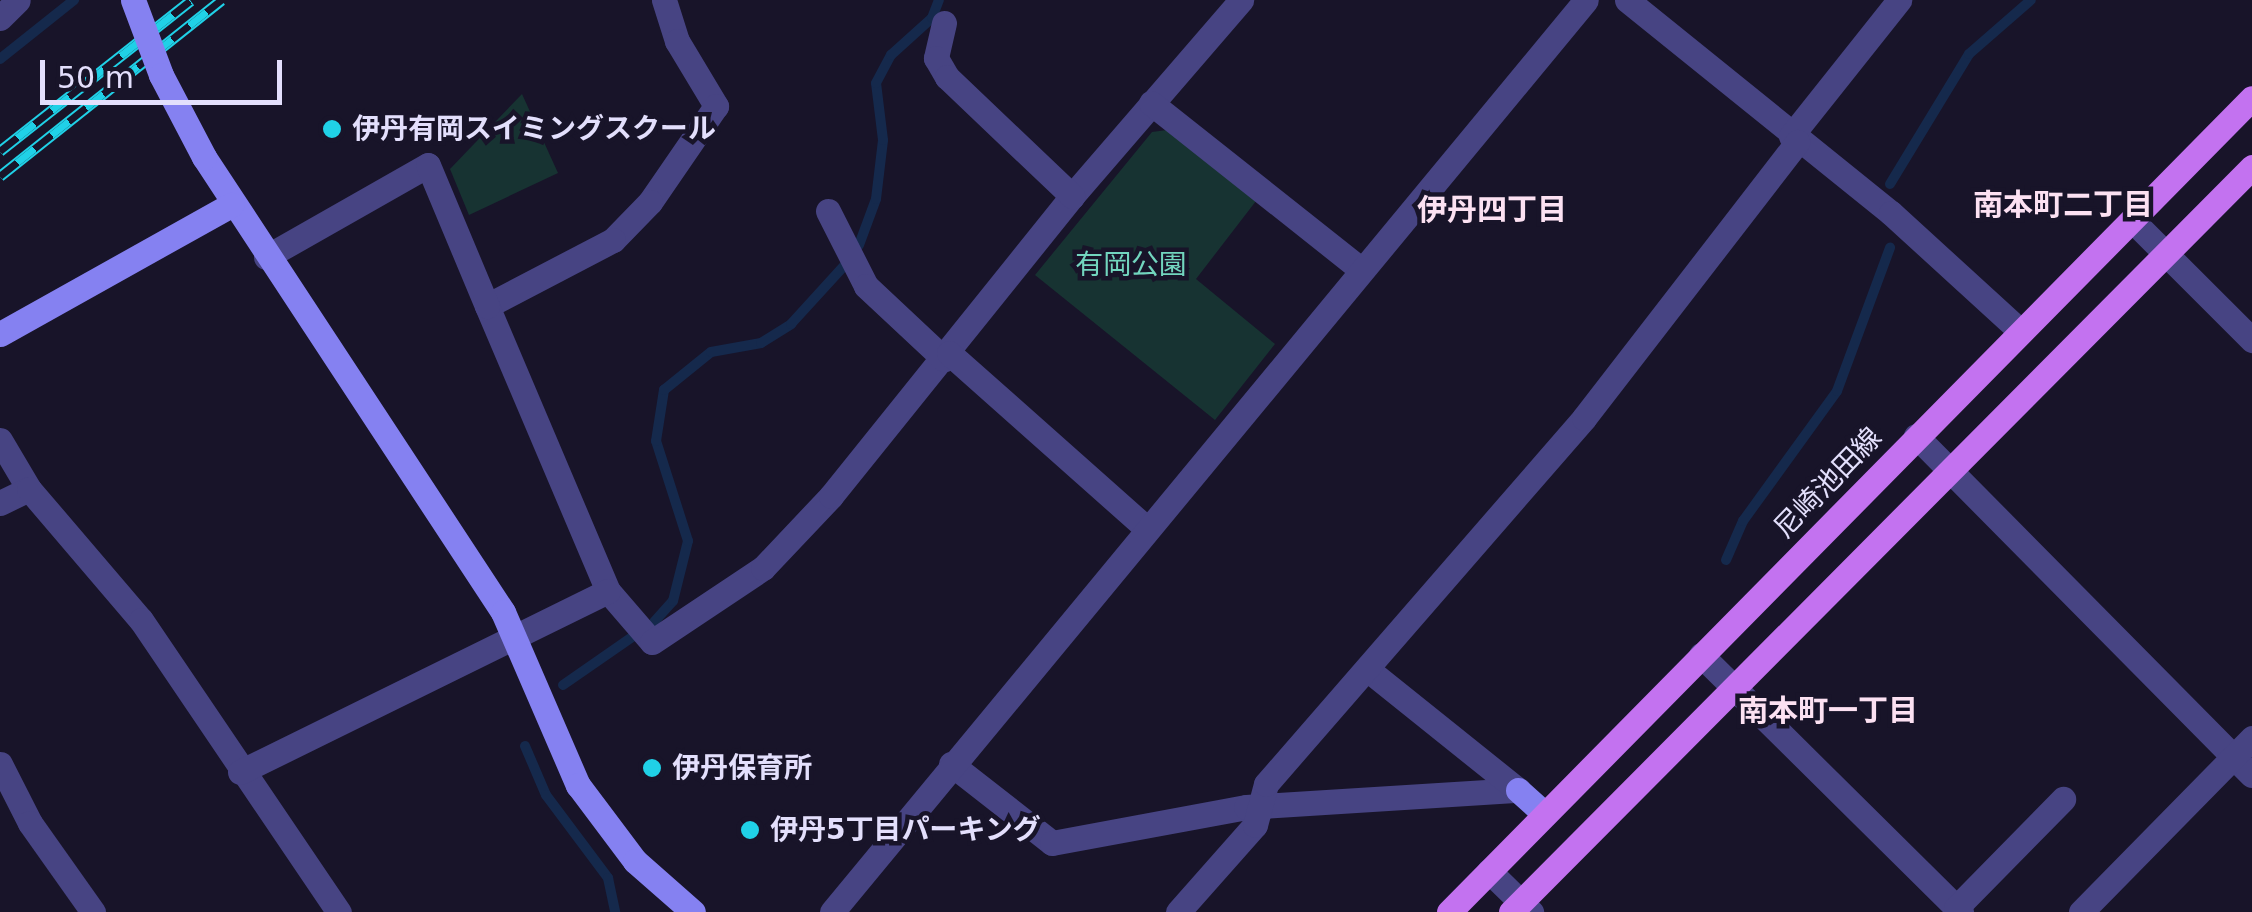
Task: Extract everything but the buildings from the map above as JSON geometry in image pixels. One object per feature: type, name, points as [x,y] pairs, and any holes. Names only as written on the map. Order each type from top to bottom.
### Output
[{"type":"main road","name":"尼崎池田線","points":[[1449,912],[2018,329],[2252,98]]},
{"type":"main road","points":[[1521,909],[1948,468],[2252,166]]},
{"type":"street","points":[[0,18],[18,0]]},
{"type":"street","points":[[132,0],[161,75],[230,205],[504,612],[578,786],[635,861],[693,912]]},
{"type":"street","points":[[486,306],[613,240],[650,202],[716,106],[678,42],[664,0]]},
{"type":"street","points":[[266,257],[428,165],[608,591],[652,642],[763,568],[946,356],[1072,196],[1241,0]]},
{"type":"street","points":[[832,912],[1144,527],[1586,0]]},
{"type":"street","points":[[1627,0],[1794,139],[1891,213],[2018,329]]},
{"type":"street","points":[[1178,912],[1255,826],[1266,784],[1584,418],[1899,0]]},
{"type":"street","points":[[944,23],[936,58],[947,77],[1072,196]]},
{"type":"street","points":[[1152,103],[1359,268]]},
{"type":"street","points":[[0,334],[230,205]]},
{"type":"street","points":[[828,211],[875,296],[1144,527]]},
{"type":"street","points":[[2132,220],[2252,340]]},
{"type":"street","points":[[1916,436],[2252,776]]},
{"type":"street","points":[[0,440],[29,489],[141,620],[331,909]]},
{"type":"street","points":[[0,503],[29,489]]},
{"type":"street","points":[[240,772],[608,591]]},
{"type":"street","points":[[1701,655],[1958,910],[2063,799]]},
{"type":"street","points":[[1367,668],[1545,814]]},
{"type":"street","points":[[2080,912],[2252,738]]},
{"type":"street","points":[[0,764],[30,824],[93,912]]},
{"type":"street","points":[[952,764],[1052,844],[1259,810],[1518,790]]},
{"type":"street","points":[[1489,871],[1521,909]]},
{"type":"green space","points":[[522,94],[558,173],[469,215],[450,169]]},
{"type":"green space","name":"有岡公園","points":[[1167,130],[1256,201],[1196,279],[1275,344],[1215,420],[1035,275],[1152,132]]},
{"type":"waterway","points":[[0,59],[74,0]]},
{"type":"waterway","points":[[859,245],[876,199],[883,140],[876,83],[891,55],[932,18],[939,0]]},
{"type":"waterway","points":[[1890,184],[1969,54],[2031,0]]},
{"type":"waterway","points":[[1726,560],[1743,521],[1837,391],[1890,248]]},
{"type":"waterway","points":[[654,622],[673,601],[688,541],[656,441],[664,390],[711,352],[761,343],[791,324],[844,266]]},
{"type":"waterway","points":[[563,685],[632,637]]},
{"type":"waterway","points":[[525,746],[546,795],[608,878],[615,912]]},
{"type":"railway","points":[[0,151],[191,0]]},
{"type":"railway","points":[[0,176],[221,0]]},
{"type":"place","name":"伊丹有岡スイミングスクール","points":[[332,129]]},
{"type":"place","name":"伊丹保育所","points":[[652,768]]},
{"type":"place","name":"伊丹5丁目パーキング","points":[[750,830]]},
{"type":"district","name":"南本町二丁目","points":[[2063,205]]},
{"type":"district","name":"伊丹四丁目","points":[[1492,210]]},
{"type":"district","name":"南本町一丁目","points":[[1828,711]]}]
